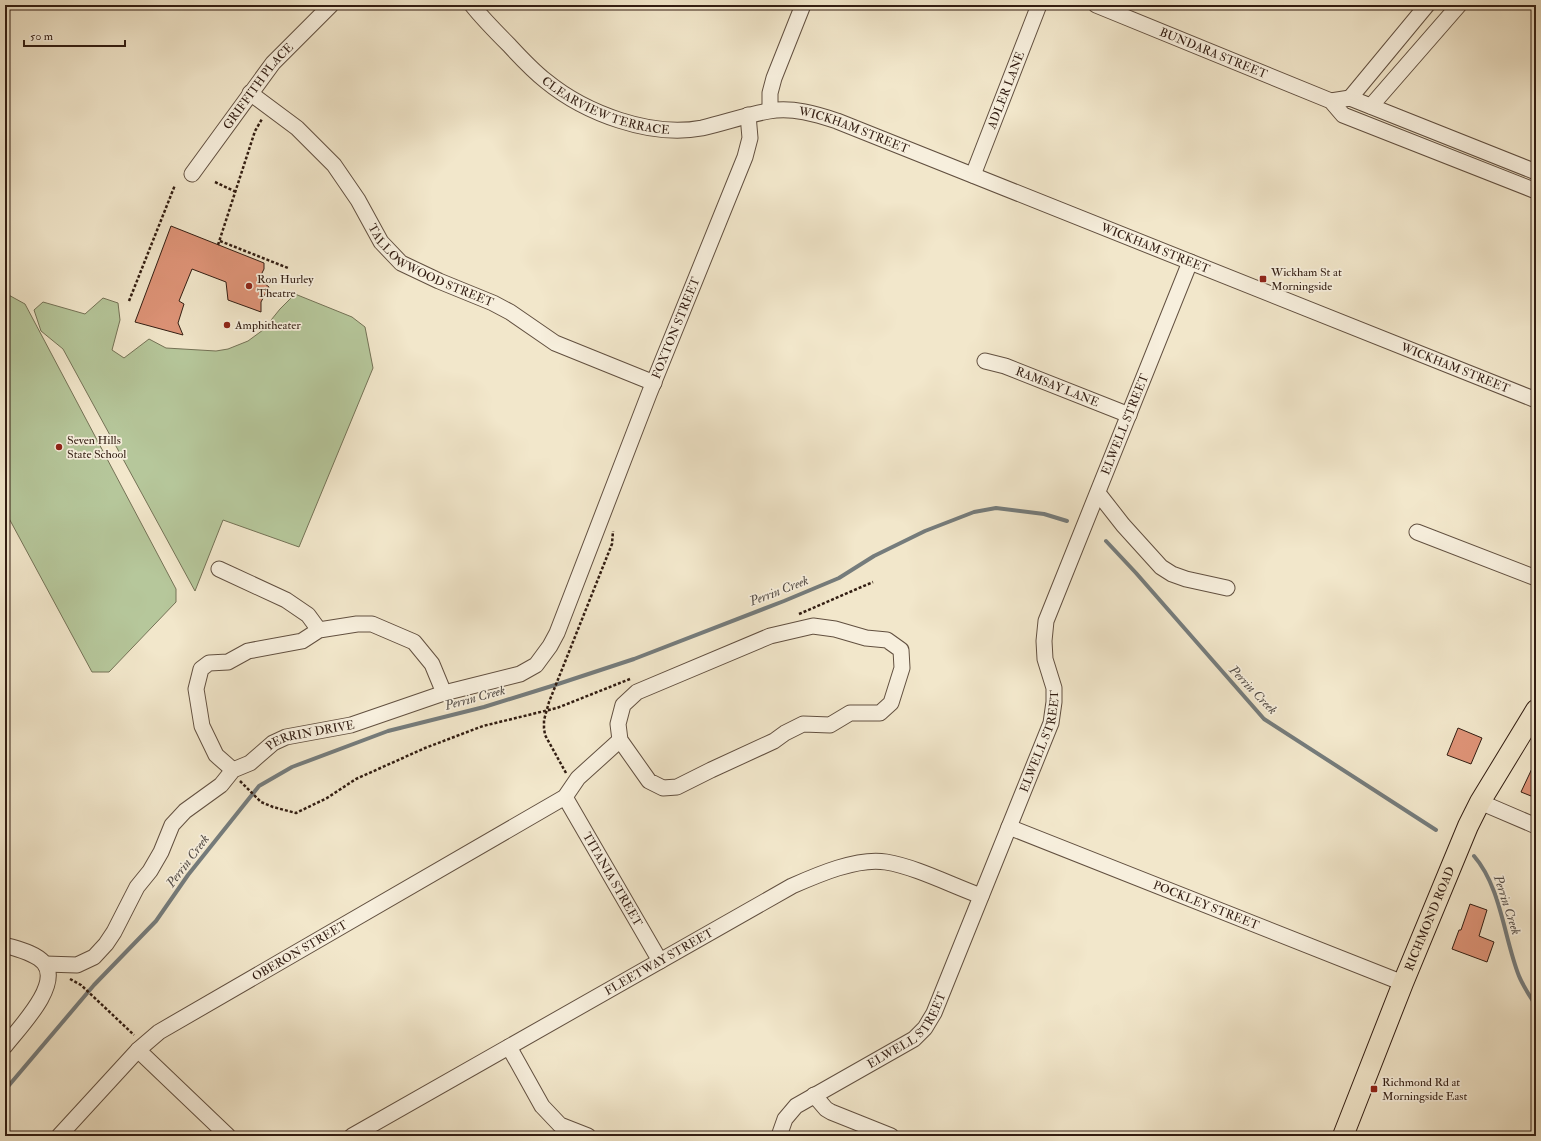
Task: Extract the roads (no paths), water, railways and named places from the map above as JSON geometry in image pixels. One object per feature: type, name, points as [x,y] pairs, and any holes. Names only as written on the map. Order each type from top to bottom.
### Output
[{"type":"main road","name":"RICHMOND ROAD","points":[[1343,1136],[1403,983],[1456,854],[1480,802],[1536,710]]},
{"type":"street","name":"GRIFFITH PLACE","points":[[192,174],[272,62],[331,5]]},
{"type":"street","name":"CLEARVIEW TERRACE","points":[[472,5],[546,82],[603,114],[624,122],[664,129],[686,130],[701,128],[770,110]]},
{"type":"street","points":[[770,110],[770,93],[774,78],[804,5]]},
{"type":"street","name":"ADLER LANE","points":[[973,175],[1039,5]]},
{"type":"street","name":"BUNDARA STREET","points":[[1096,5],[1331,101],[1343,115],[1536,191]]},
{"type":"street","points":[[1350,98],[1427,5]]},
{"type":"street","points":[[1372,106],[1459,5]]},
{"type":"street","name":"TALLOWWOOD STREET","points":[[250,93],[298,128],[334,165],[358,200],[381,242],[401,263],[439,281],[493,303],[510,312],[555,343],[654,383]]},
{"type":"street","points":[[1331,101],[1350,98],[1536,172]]},
{"type":"street","name":"WICKHAM STREET","points":[[770,110],[792,110],[814,113],[837,121],[1536,400]]},
{"type":"street","name":"FOXTON STREET","points":[[593,540],[748,148],[751,131],[748,116]]},
{"type":"street","name":"ELWELL STREET","points":[[779,1136],[785,1119],[796,1106],[914,1039],[925,1028],[934,1013],[1051,723],[1054,688],[1045,659],[1044,641],[1046,621],[1190,262]]},
{"type":"street","name":"RAMSAY LANE","points":[[985,361],[1005,366],[1129,414]]},
{"type":"street","points":[[1098,493],[1123,525],[1161,567],[1172,574],[1186,579],[1227,588]]},
{"type":"street","points":[[1417,532],[1536,578]]},
{"type":"street","name":"PERRIN DRIVE","points":[[45,964],[77,965],[94,957],[114,932],[137,887],[150,871],[161,852],[172,825],[185,811],[236,775],[273,743],[286,737],[351,725],[444,693],[520,674],[536,665],[550,646],[557,633],[593,540]]},
{"type":"street","points":[[219,569],[286,600],[308,615],[319,630]]},
{"type":"street","points":[[236,775],[216,755],[202,726],[196,689],[201,669],[209,663],[228,662],[248,651],[302,642],[319,630],[356,624],[372,624],[414,642],[432,664],[444,693]]},
{"type":"street","points":[[813,626],[835,629],[866,638],[887,640],[901,650],[902,668],[891,702],[880,712],[850,713],[830,725],[802,724],[774,741],[710,770],[677,787],[663,788],[649,781],[620,740],[618,724],[623,705],[637,692],[770,636],[813,626]]},
{"type":"street","name":"OBERON STREET","points":[[59,1136],[138,1050],[159,1032],[569,792],[578,778],[620,740]]},
{"type":"street","name":"TITANIA STREET","points":[[569,792],[660,961]]},
{"type":"street","points":[[1480,802],[1536,826]]},
{"type":"street","name":"POCKLEY STREET","points":[[1009,827],[1403,983]]},
{"type":"street","name":"FLEETWAY STREET","points":[[352,1136],[792,886],[838,868],[866,862],[885,862],[911,869],[981,896]]},
{"type":"street","points":[[5,945],[31,955],[45,964],[48,974],[48,984],[42,999],[5,1046]]},
{"type":"street","points":[[509,1047],[542,1106],[560,1125],[588,1136]]},
{"type":"street","points":[[138,1050],[228,1136]]},
{"type":"street","points":[[814,1095],[830,1112],[891,1136]]},
{"type":"waterway","name":"Perrin Creek","points":[[5,1090],[94,985],[156,921],[188,875],[259,786],[292,767],[388,731],[484,707],[634,659],[839,578],[874,556],[925,531],[974,512],[996,508],[1044,514],[1067,521]]},
{"type":"waterway","name":"Perrin Creek","points":[[1106,541],[1264,719],[1436,830]]},
{"type":"waterway","name":"Perrin Creek","points":[[1474,856],[1483,868],[1490,882],[1501,913],[1519,976],[1536,1006]]},
{"type":"place","name":"Wickham St at Morningside","points":[[1263,279]]},
{"type":"place","name":"Ron Hurley Theatre","points":[[249,286]]},
{"type":"place","name":"Amphitheater","points":[[227,325]]},
{"type":"place","name":"Seven Hills State School","points":[[59,447]]},
{"type":"place","name":"Richmond Rd at Morningside East","points":[[1374,1089]]}]
